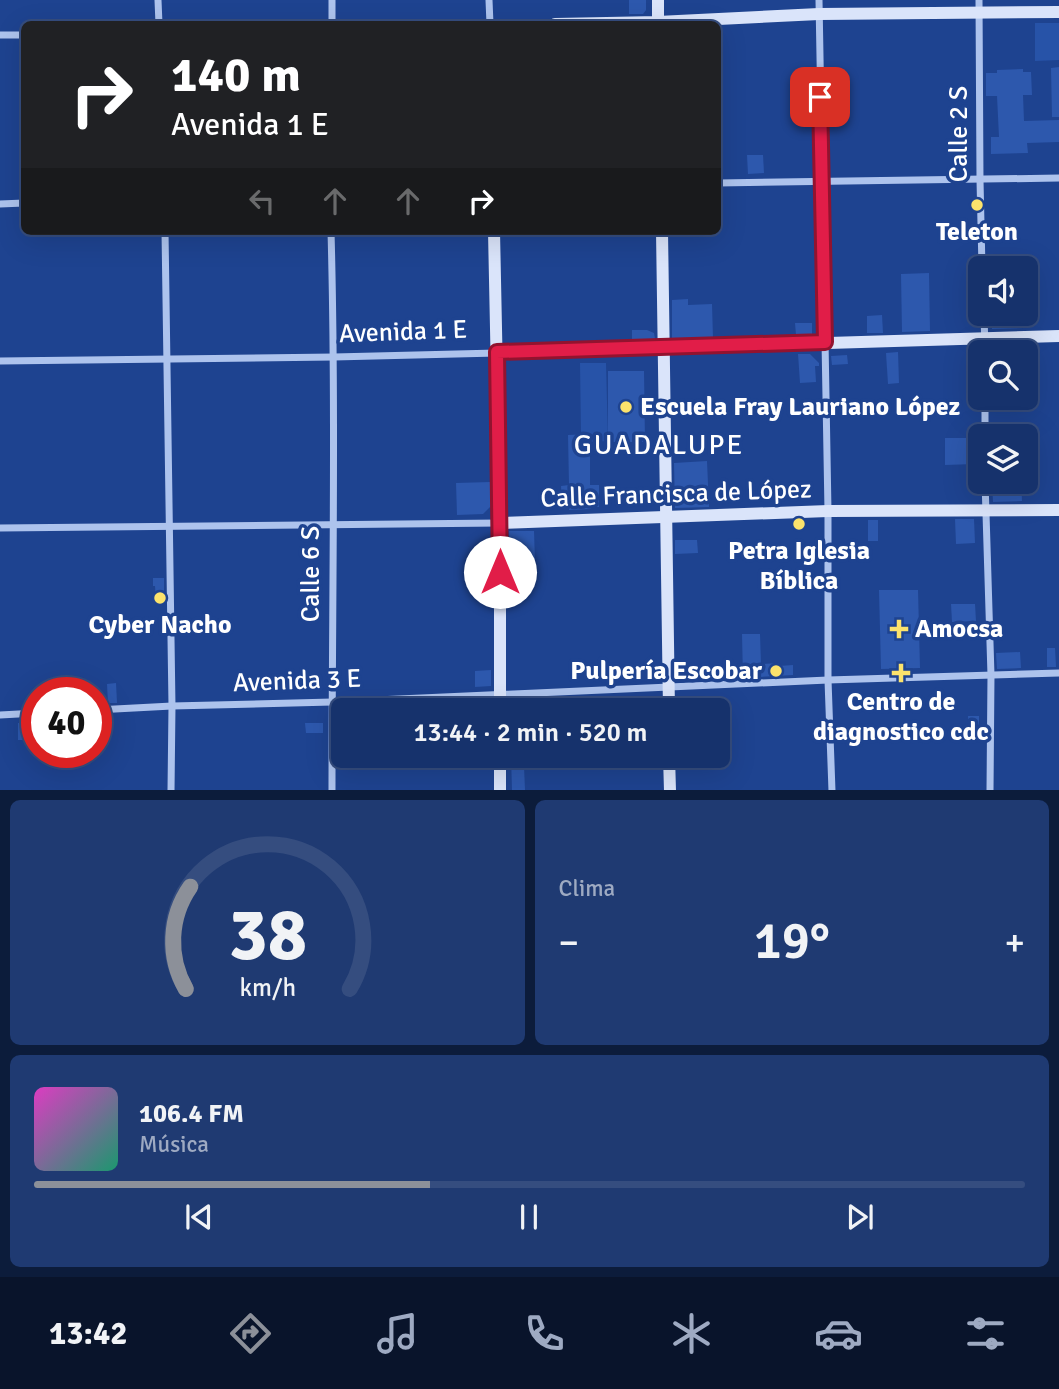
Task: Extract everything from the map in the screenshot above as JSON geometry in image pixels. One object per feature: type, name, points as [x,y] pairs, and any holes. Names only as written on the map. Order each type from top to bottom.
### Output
[{"type":"street","points":[[159,0],[159,21]]},
{"type":"street","points":[[332,0],[332,21]]},
{"type":"street","points":[[489,0],[490,21]]},
{"type":"street","points":[[658,0],[658,21]]},
{"type":"street","points":[[819,0],[828,511],[828,680],[832,790]]},
{"type":"street","points":[[694,21],[979,7],[1059,12]]},
{"type":"street","name":"Calle 2 S","points":[[979,7],[982,256]]},
{"type":"street","points":[[0,34],[21,35]]},
{"type":"street","points":[[721,183],[1059,178]]},
{"type":"street","points":[[0,204],[21,203]]},
{"type":"street","points":[[165,235],[171,790]]},
{"type":"street","name":"Calle 6 S","points":[[331,235],[334,357],[332,698]]},
{"type":"street","points":[[494,235],[500,523],[500,698]]},
{"type":"street","points":[[662,235],[669,698]]},
{"type":"street","name":"Avenida 1 E","points":[[1026,340],[1059,336]]},
{"type":"street","name":"Avenida 1 E","points":[[0,361],[334,357],[825,342],[968,345]]},
{"type":"street","points":[[985,494],[991,675],[990,790]]},
{"type":"street","name":"Calle Francisca de López","points":[[0,528],[500,523],[828,511],[1059,509]]},
{"type":"street","name":"Avenida 3 E","points":[[416,698],[1059,673]]},
{"type":"street","name":"Avenida 3 E","points":[[112,709],[331,702]]},
{"type":"street","points":[[0,715],[21,714]]},
{"type":"street","name":"Calle 6 S","points":[[332,768],[332,790]]},
{"type":"street","points":[[500,768],[500,790]]},
{"type":"street","points":[[669,768],[670,790]]},
{"type":"shaded area","points":[[1035,23],[1059,23],[1059,60],[1035,61]]},
{"type":"shaded area","points":[[580,363],[606,363],[608,441],[590,442],[589,434],[581,434]]},
{"type":"building","points":[[629,0],[646,0],[643,14],[629,14]]},
{"type":"building","points":[[1059,67],[1059,117],[1052,117],[1051,68]]},
{"type":"building","points":[[1023,69],[1023,72],[1031,72],[1032,95],[1023,95],[1024,121],[1059,120],[1059,142],[1027,143],[1028,153],[991,154],[991,137],[999,137],[997,96],[986,96],[986,73]]},
{"type":"building","points":[[747,155],[763,155],[764,173],[748,174]]},
{"type":"building","points":[[929,273],[930,331],[902,332],[901,274]]},
{"type":"building","points":[[688,299],[688,305],[712,304],[713,338],[672,339],[672,300]]},
{"type":"building","points":[[882,315],[883,333],[867,333],[867,316]]},
{"type":"building","points":[[795,323],[812,323],[812,335],[796,335]]},
{"type":"building","points":[[992,326],[1023,328],[992,329]]},
{"type":"building","points":[[632,330],[647,330],[654,333],[655,339],[632,340]]},
{"type":"building","points":[[898,352],[899,383],[888,384],[886,353]]},
{"type":"building","points":[[798,354],[810,354],[819,363],[819,366],[815,366],[816,382],[800,383]]},
{"type":"building","points":[[847,355],[848,364],[832,365],[831,356]]},
{"type":"building","name":"Escuela Fray Lauriano López","points":[[608,371],[644,371],[645,442],[608,442]]},
{"type":"building","points":[[590,434],[590,485],[599,485],[599,507],[569,510],[569,507],[562,507],[561,486],[569,485],[568,435]]},
{"type":"building","points":[[945,438],[968,438],[968,464],[945,465]]},
{"type":"building","points":[[707,461],[709,507],[675,508],[674,463]]},
{"type":"building","points":[[490,482],[491,506],[483,514],[457,515],[456,483]]},
{"type":"building","points":[[993,494],[1022,494],[1022,501],[993,502]]},
{"type":"building","points":[[955,519],[974,519],[975,543],[956,544]]},
{"type":"building","points":[[868,520],[878,520],[878,541],[868,541]]},
{"type":"building","points":[[509,531],[534,531],[535,562],[510,564]]},
{"type":"building","points":[[675,540],[697,540],[698,553],[675,554]]},
{"type":"building","points":[[153,578],[164,578],[164,601],[156,601]]},
{"type":"building","points":[[511,586],[529,586],[529,595],[511,595]]},
{"type":"building","name":"Amocsa","points":[[879,590],[918,590],[920,668],[881,669]]},
{"type":"building","points":[[951,604],[975,604],[976,621],[952,622]]},
{"type":"building","points":[[742,634],[760,634],[761,664],[793,665],[793,675],[743,678]]},
{"type":"building","points":[[1047,648],[1055,648],[1056,667],[1047,667]]},
{"type":"building","points":[[1020,652],[1021,668],[997,669],[996,653]]},
{"type":"building","points":[[491,670],[491,686],[475,687],[475,671]]},
{"type":"building","points":[[112,683],[116,683],[117,703],[112,703]]},
{"type":"building","points":[[968,716],[979,716],[979,737],[969,737]]},
{"type":"building","points":[[18,723],[21,723],[21,740],[18,740]]},
{"type":"building","points":[[305,723],[323,723],[323,733],[306,733]]},
{"type":"building","points":[[511,768],[524,768],[525,790],[512,790]]},
{"type":"place","name":"Teleton","points":[[977,205]]},
{"type":"place","name":"Escuela Fray Lauriano López","points":[[626,407]]},
{"type":"place","name":"Petra Iglesia Bíblica","points":[[799,524]]},
{"type":"place","name":"Cyber Nacho","points":[[160,598]]},
{"type":"place","name":"Amocsa","points":[[899,629]]},
{"type":"place","name":"Pulpería Escobar","points":[[776,671]]},
{"type":"place","name":"Centro de diagnostico cdc","points":[[901,673]]},
{"type":"district","name":"GUADALUPE","points":[[659,445]]},
{"type":"route","points":[[500,572],[497,352],[825,342],[820,97]]}]
